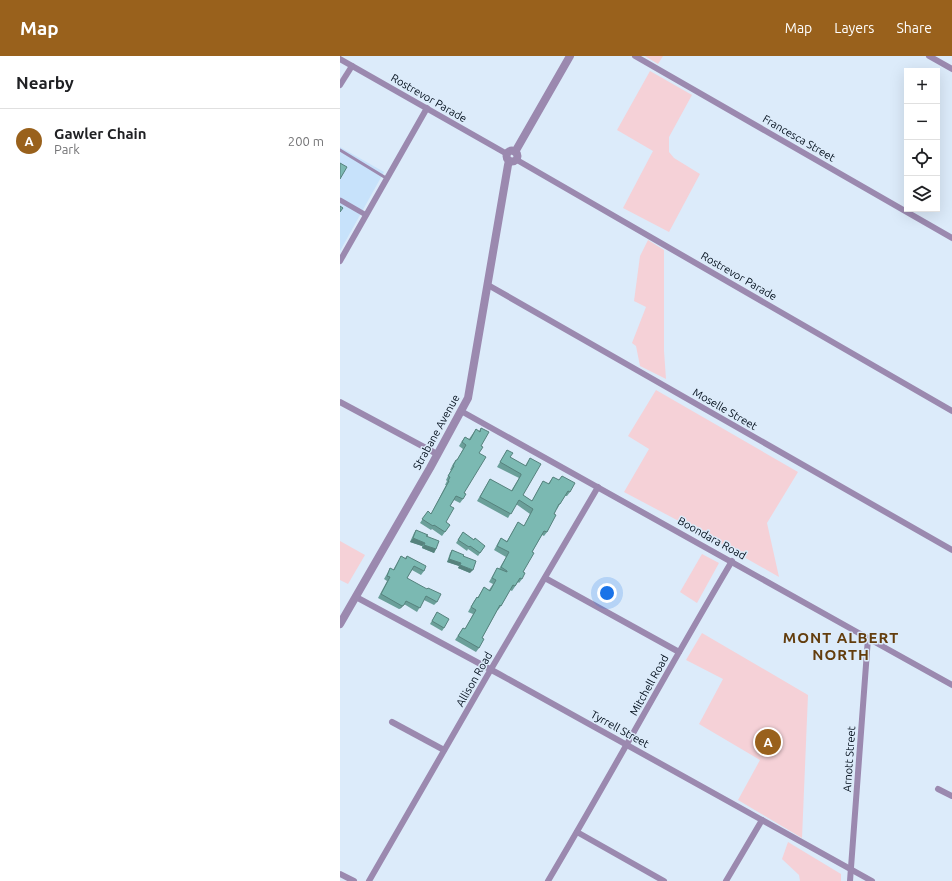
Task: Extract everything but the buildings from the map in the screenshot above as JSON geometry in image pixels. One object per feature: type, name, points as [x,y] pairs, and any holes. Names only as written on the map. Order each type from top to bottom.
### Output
[{"type":"street","name":"Strabane Avenue","points":[[340,623],[356,598],[468,398],[508,165],[570,56]]},
{"type":"street","name":"Francesca Street","points":[[635,56],[952,238]]},
{"type":"street","points":[[929,56],[952,69]]},
{"type":"street","name":"Rostrevor Parade","points":[[340,59],[512,156],[952,411]]},
{"type":"street","points":[[340,86],[352,66]]},
{"type":"street","points":[[340,259],[427,108]]},
{"type":"street","points":[[340,200],[366,215]]},
{"type":"street","name":"Moselle Street","points":[[488,285],[952,550]]},
{"type":"street","points":[[340,402],[437,454]]},
{"type":"street","name":"Boondara Road","points":[[461,411],[952,685]]},
{"type":"street","name":"Allison Road","points":[[369,881],[598,487]]},
{"type":"street","name":"Mitchell Road","points":[[548,881],[732,561]]},
{"type":"street","points":[[545,578],[679,652]]},
{"type":"street","name":"Tyrrell Street","points":[[356,598],[491,670],[872,881]]},
{"type":"street","name":"Arnott Street","points":[[850,881],[868,638]]},
{"type":"street","points":[[392,722],[444,750]]},
{"type":"street","points":[[938,789],[952,796]]},
{"type":"street","points":[[726,881],[762,820]]},
{"type":"street","points":[[577,832],[664,881]]},
{"type":"street","points":[[340,874],[354,881]]},
{"type":"lane","points":[[340,150],[387,179]]},
{"type":"shaded area","points":[[645,56],[663,56],[658,64]]},
{"type":"shaded area","points":[[650,71],[692,95],[669,137],[669,152],[674,158],[700,174],[669,232],[623,208],[653,151],[617,130]]},
{"type":"shaded area","points":[[340,147],[384,172],[340,251]]},
{"type":"shaded area","points":[[648,240],[664,250],[664,351],[666,379],[640,366],[636,346],[632,343],[646,307],[634,301],[640,256]]},
{"type":"shaded area","points":[[656,390],[798,472],[767,523],[779,577],[707,536],[624,492],[649,449],[628,436]]},
{"type":"shaded area","points":[[340,541],[365,555],[348,584],[340,580]]},
{"type":"shaded area","points":[[702,554],[719,563],[697,603],[680,592]]},
{"type":"shaded area","points":[[702,633],[808,695],[802,838],[738,800],[760,760],[699,724],[723,679],[686,660]]},
{"type":"shaded area","points":[[788,842],[841,874],[841,881],[800,881],[799,875],[782,859]]},
{"type":"place","name":"Gawler Chain","points":[[768,742]]},
{"type":"district","name":"MONT ALBERT NORTH","points":[[841,646]]}]
